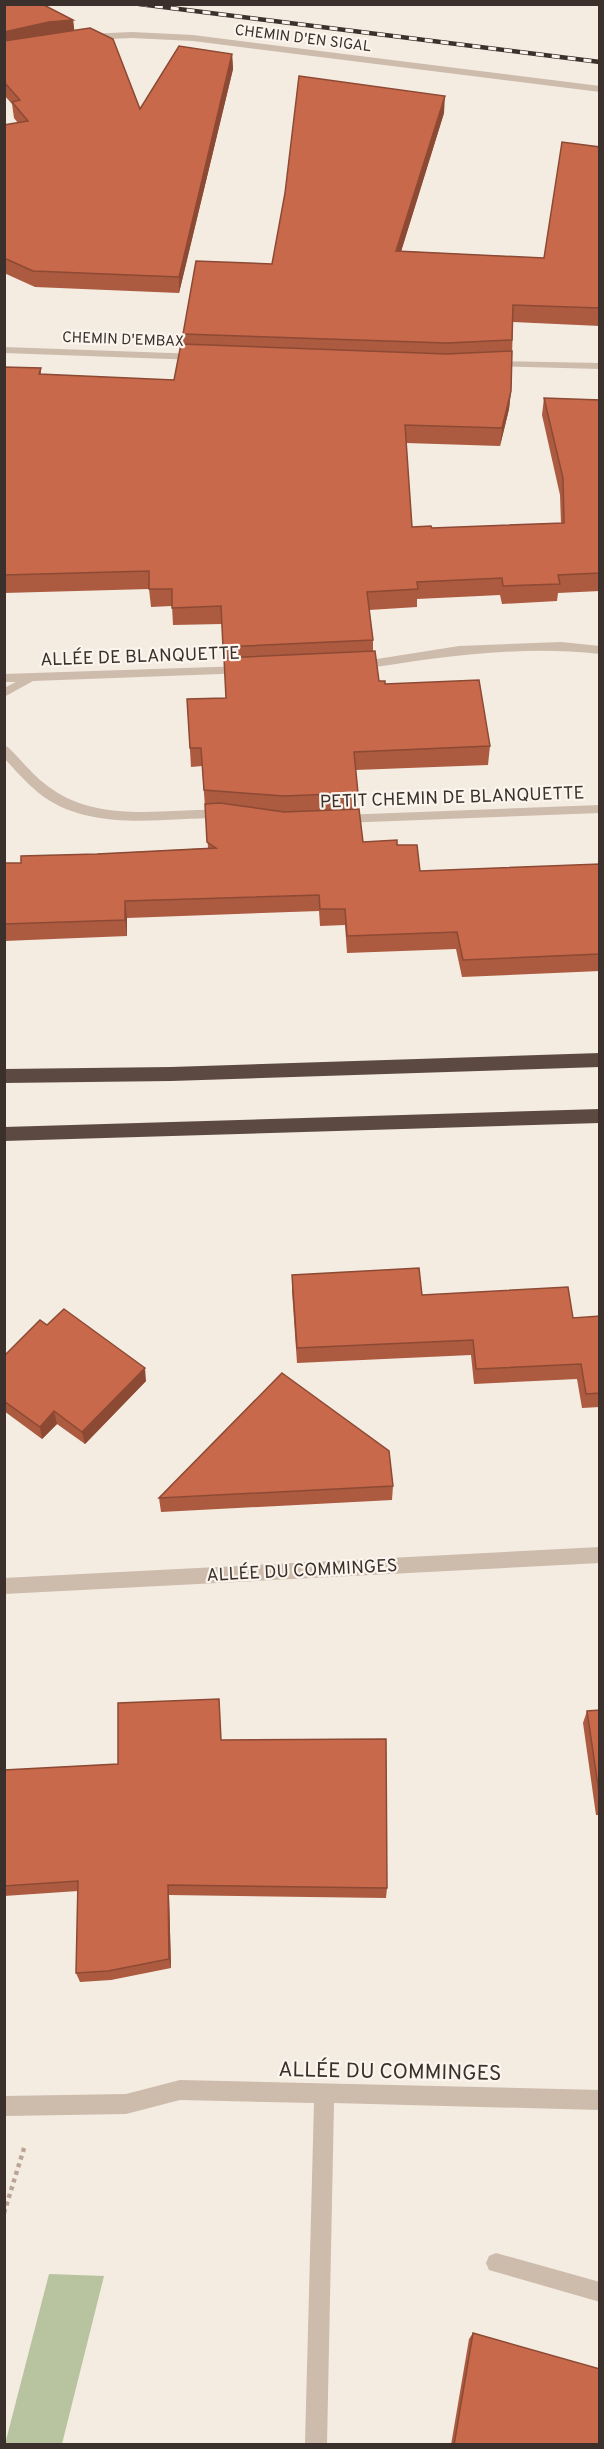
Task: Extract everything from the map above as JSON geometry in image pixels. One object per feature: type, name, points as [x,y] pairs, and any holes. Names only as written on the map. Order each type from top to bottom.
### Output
[{"type":"highway","points":[[4,1076],[183,1074],[600,1060]]},
{"type":"highway","points":[[4,1134],[600,1116]]},
{"type":"street","name":"CHEMIN D'EN SIGAL","points":[[72,39],[123,35],[193,38],[600,89]]},
{"type":"street","name":"CHEMIN D'EMBAX","points":[[4,350],[207,357]]},
{"type":"street","points":[[485,364],[600,366]]},
{"type":"street","points":[[348,666],[459,650],[561,646],[600,650]]},
{"type":"street","name":"ALLÉE DE BLANQUETTE","points":[[4,678],[254,669]]},
{"type":"street","points":[[4,693],[32,678]]},
{"type":"street","points":[[4,750],[40,787],[55,798],[91,811],[132,816],[221,814],[239,816]]},
{"type":"street","name":"PETIT CHEMIN DE BLANQUETTE","points":[[331,820],[600,809]]},
{"type":"street","name":"ALLÉE DU COMMINGES","points":[[4,1586],[600,1555]]},
{"type":"street","name":"ALLÉE DU COMMINGES","points":[[4,2106],[126,2104],[180,2090],[600,2100]]},
{"type":"street","points":[[316,2445],[324,2094]]},
{"type":"street","points":[[496,2263],[600,2292]]},
{"type":"path","points":[[4,2213],[25,2145],[34,2143]]},
{"type":"green space","points":[[49,2274],[104,2276],[62,2444],[5,2444]]},
{"type":"building","points":[[4,4],[42,4],[73,20],[49,22],[4,32]]},
{"type":"building","points":[[90,28],[113,39],[140,109],[179,46],[232,54],[179,277],[33,271],[4,258],[4,125],[28,121],[12,102],[20,100],[4,82],[4,41]]},
{"type":"building","points":[[299,76],[445,96],[396,251],[544,258],[562,142],[600,147],[600,308],[513,305],[512,340],[447,343],[183,334],[196,261],[272,264],[285,193]]},
{"type":"building","points":[[181,344],[447,354],[512,351],[511,391],[502,428],[405,425],[412,527],[564,523],[563,478],[544,398],[600,400],[600,573],[558,575],[560,584],[503,586],[502,578],[417,582],[418,589],[367,592],[373,640],[223,647],[221,606],[172,608],[172,589],[149,589],[149,571],[4,575],[4,367],[41,368],[39,374],[174,380]]},
{"type":"building","points":[[375,651],[379,681],[385,681],[385,684],[479,680],[490,746],[354,752],[358,793],[284,796],[204,790],[201,748],[190,748],[187,699],[226,698],[224,658]]},
{"type":"building","points":[[220,803],[284,812],[359,809],[363,842],[397,840],[397,845],[417,845],[420,871],[600,864],[600,954],[463,960],[457,932],[347,936],[345,909],[320,909],[319,895],[125,901],[125,920],[4,924],[4,863],[21,863],[21,856],[216,848],[207,842],[205,804]]},
{"type":"building","points":[[419,1268],[422,1295],[568,1287],[573,1318],[600,1316],[600,1393],[586,1394],[581,1364],[476,1369],[473,1340],[297,1348],[292,1275]]},
{"type":"building","points":[[64,1309],[145,1368],[82,1432],[54,1411],[40,1427],[4,1401],[4,1356],[40,1320],[47,1325]]},
{"type":"building","points":[[282,1373],[389,1451],[393,1486],[159,1498]]},
{"type":"building","points":[[219,1699],[221,1740],[386,1739],[387,1888],[168,1885],[169,1959],[108,1971],[76,1973],[78,1881],[4,1886],[4,1770],[118,1764],[118,1703]]},
{"type":"building","points":[[600,1710],[600,1799],[587,1711]]},
{"type":"building","points":[[473,2333],[600,2369],[600,2445],[454,2445]]},
{"type":"railway","points":[[139,4],[600,62]]}]
